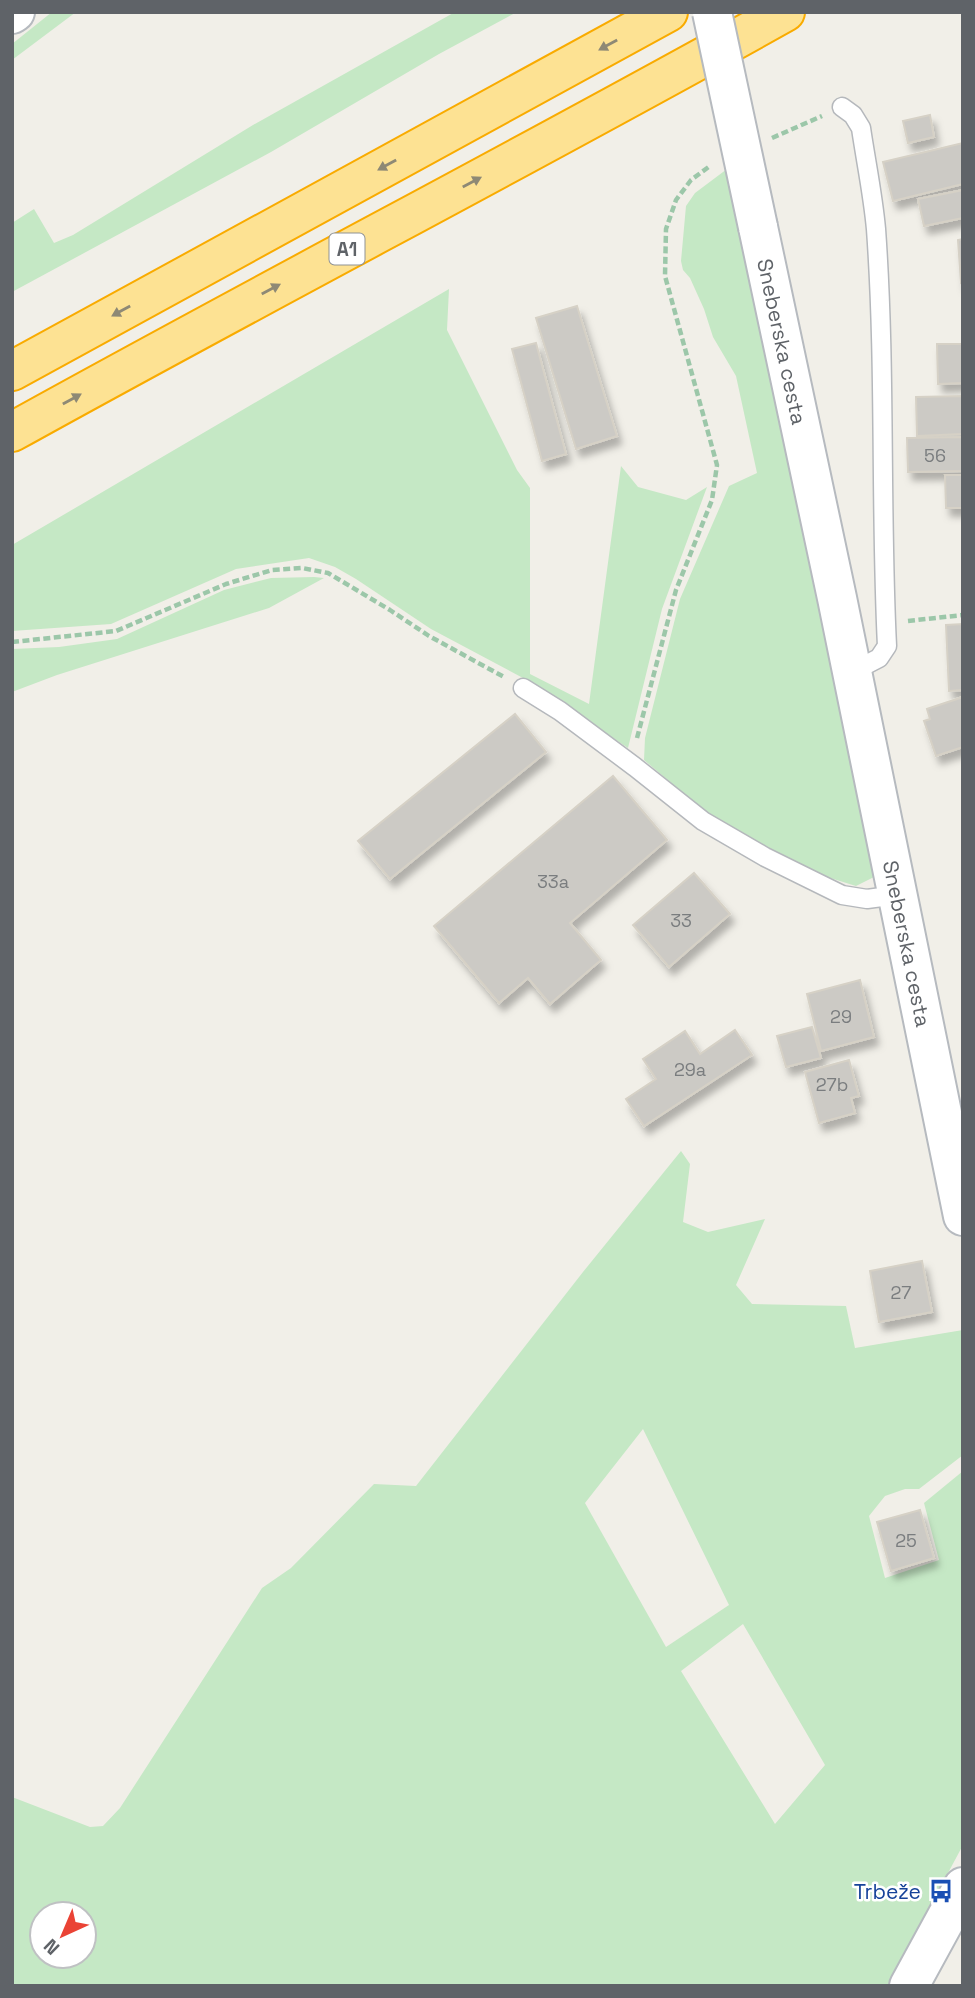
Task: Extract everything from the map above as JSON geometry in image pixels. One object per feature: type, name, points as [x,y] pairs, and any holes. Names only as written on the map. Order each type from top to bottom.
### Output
[{"type":"highway","points":[[12,371],[668,12]]},
{"type":"highway","name":"A1","points":[[12,432],[785,12]]},
{"type":"street","name":"Sneberska cesta","points":[[712,12],[852,672],[963,1216]]},
{"type":"street","points":[[909,1986],[963,1887]]},
{"type":"lane","points":[[842,107],[853,115],[861,128],[876,227],[883,387],[887,646],[882,655],[852,672]]},
{"type":"lane","points":[[523,688],[560,711],[703,821],[816,884],[842,895],[867,899],[897,895]]},
{"type":"path","points":[[770,139],[842,107]]},
{"type":"path","points":[[635,767],[638,735],[676,590],[712,500],[717,465],[665,276],[666,229],[676,200],[691,180],[709,166],[722,161]]},
{"type":"path","points":[[12,642],[116,631],[226,584],[272,570],[302,568],[328,573],[429,636],[523,688]]},
{"type":"path","points":[[886,624],[963,615]]},
{"type":"green space","points":[[52,12],[76,12],[12,60],[12,44]]},
{"type":"green space","points":[[455,12],[517,12],[271,152],[12,292],[12,223],[34,209],[54,243],[73,235],[253,125]]},
{"type":"green space","points":[[727,169],[877,872],[874,877],[856,886],[811,872],[708,814],[644,760],[645,738],[680,599],[729,486],[757,473],[736,376],[713,337],[704,309],[681,261],[686,206],[695,193]]},
{"type":"green space","points":[[449,289],[447,330],[517,470],[530,488],[530,674],[589,704],[621,466],[638,487],[686,500],[707,487],[662,609],[628,748],[523,678],[431,629],[335,567],[309,558],[236,569],[111,624],[12,631],[12,545]]},
{"type":"green space","points":[[271,578],[324,578],[269,608],[57,675],[12,692],[12,649],[59,647],[117,639],[224,590]]},
{"type":"green space","points":[[681,1151],[690,1164],[683,1222],[708,1232],[765,1219],[736,1285],[752,1304],[846,1306],[855,1348],[963,1330],[963,1455],[919,1489],[905,1489],[885,1496],[869,1516],[885,1578],[939,1560],[924,1503],[963,1471],[963,1845],[933,1901],[938,1904],[893,1986],[12,1986],[12,1797],[90,1827],[103,1826],[120,1808],[262,1588],[291,1568],[374,1484],[416,1486]],"holes":[[[643,1429],[729,1605],[666,1647],[585,1503]],[[743,1624],[825,1765],[775,1824],[681,1671]]]},
{"type":"building","points":[[930,115],[934,137],[908,143],[903,121]]},
{"type":"building","points":[[963,143],[963,184],[893,201],[883,162]]},
{"type":"building","points":[[963,190],[963,218],[924,226],[918,199]]},
{"type":"building","points":[[963,239],[963,282],[961,283],[958,240]]},
{"type":"building","points":[[577,306],[617,436],[576,449],[536,318]]},
{"type":"building","points":[[536,343],[566,454],[542,461],[512,349]]},
{"type":"building","points":[[937,344],[963,344],[963,383],[938,384]]},
{"type":"building","points":[[963,396],[963,434],[917,436],[916,397]]},
{"type":"building","points":[[963,437],[963,471],[908,472],[907,438]]},
{"type":"building","points":[[945,475],[963,475],[963,508],[946,508]]},
{"type":"building","points":[[963,624],[963,690],[949,691],[946,625]]},
{"type":"building","points":[[963,697],[963,747],[936,756],[924,721],[930,719],[927,709]]},
{"type":"building","points":[[515,714],[546,752],[390,879],[358,841]]},
{"type":"building","points":[[613,776],[667,840],[570,923],[601,960],[550,1004],[528,978],[499,1003],[434,926]]},
{"type":"building","points":[[694,873],[730,914],[669,967],[633,925]]},
{"type":"building","points":[[860,980],[874,1037],[821,1051],[807,994]]},
{"type":"building","points":[[812,1027],[821,1058],[786,1067],[777,1036]]},
{"type":"building","points":[[735,1030],[752,1055],[644,1126],[626,1099],[656,1079],[643,1059],[685,1031],[700,1054]]},
{"type":"building","points":[[849,1060],[859,1096],[851,1098],[855,1113],[819,1123],[805,1072]]},
{"type":"building","points":[[922,1261],[932,1312],[879,1322],[870,1271]]},
{"type":"building","points":[[920,1510],[934,1558],[891,1571],[877,1522]]},
{"type":"place","name":"Trbeže","points":[[941,1891]]}]
